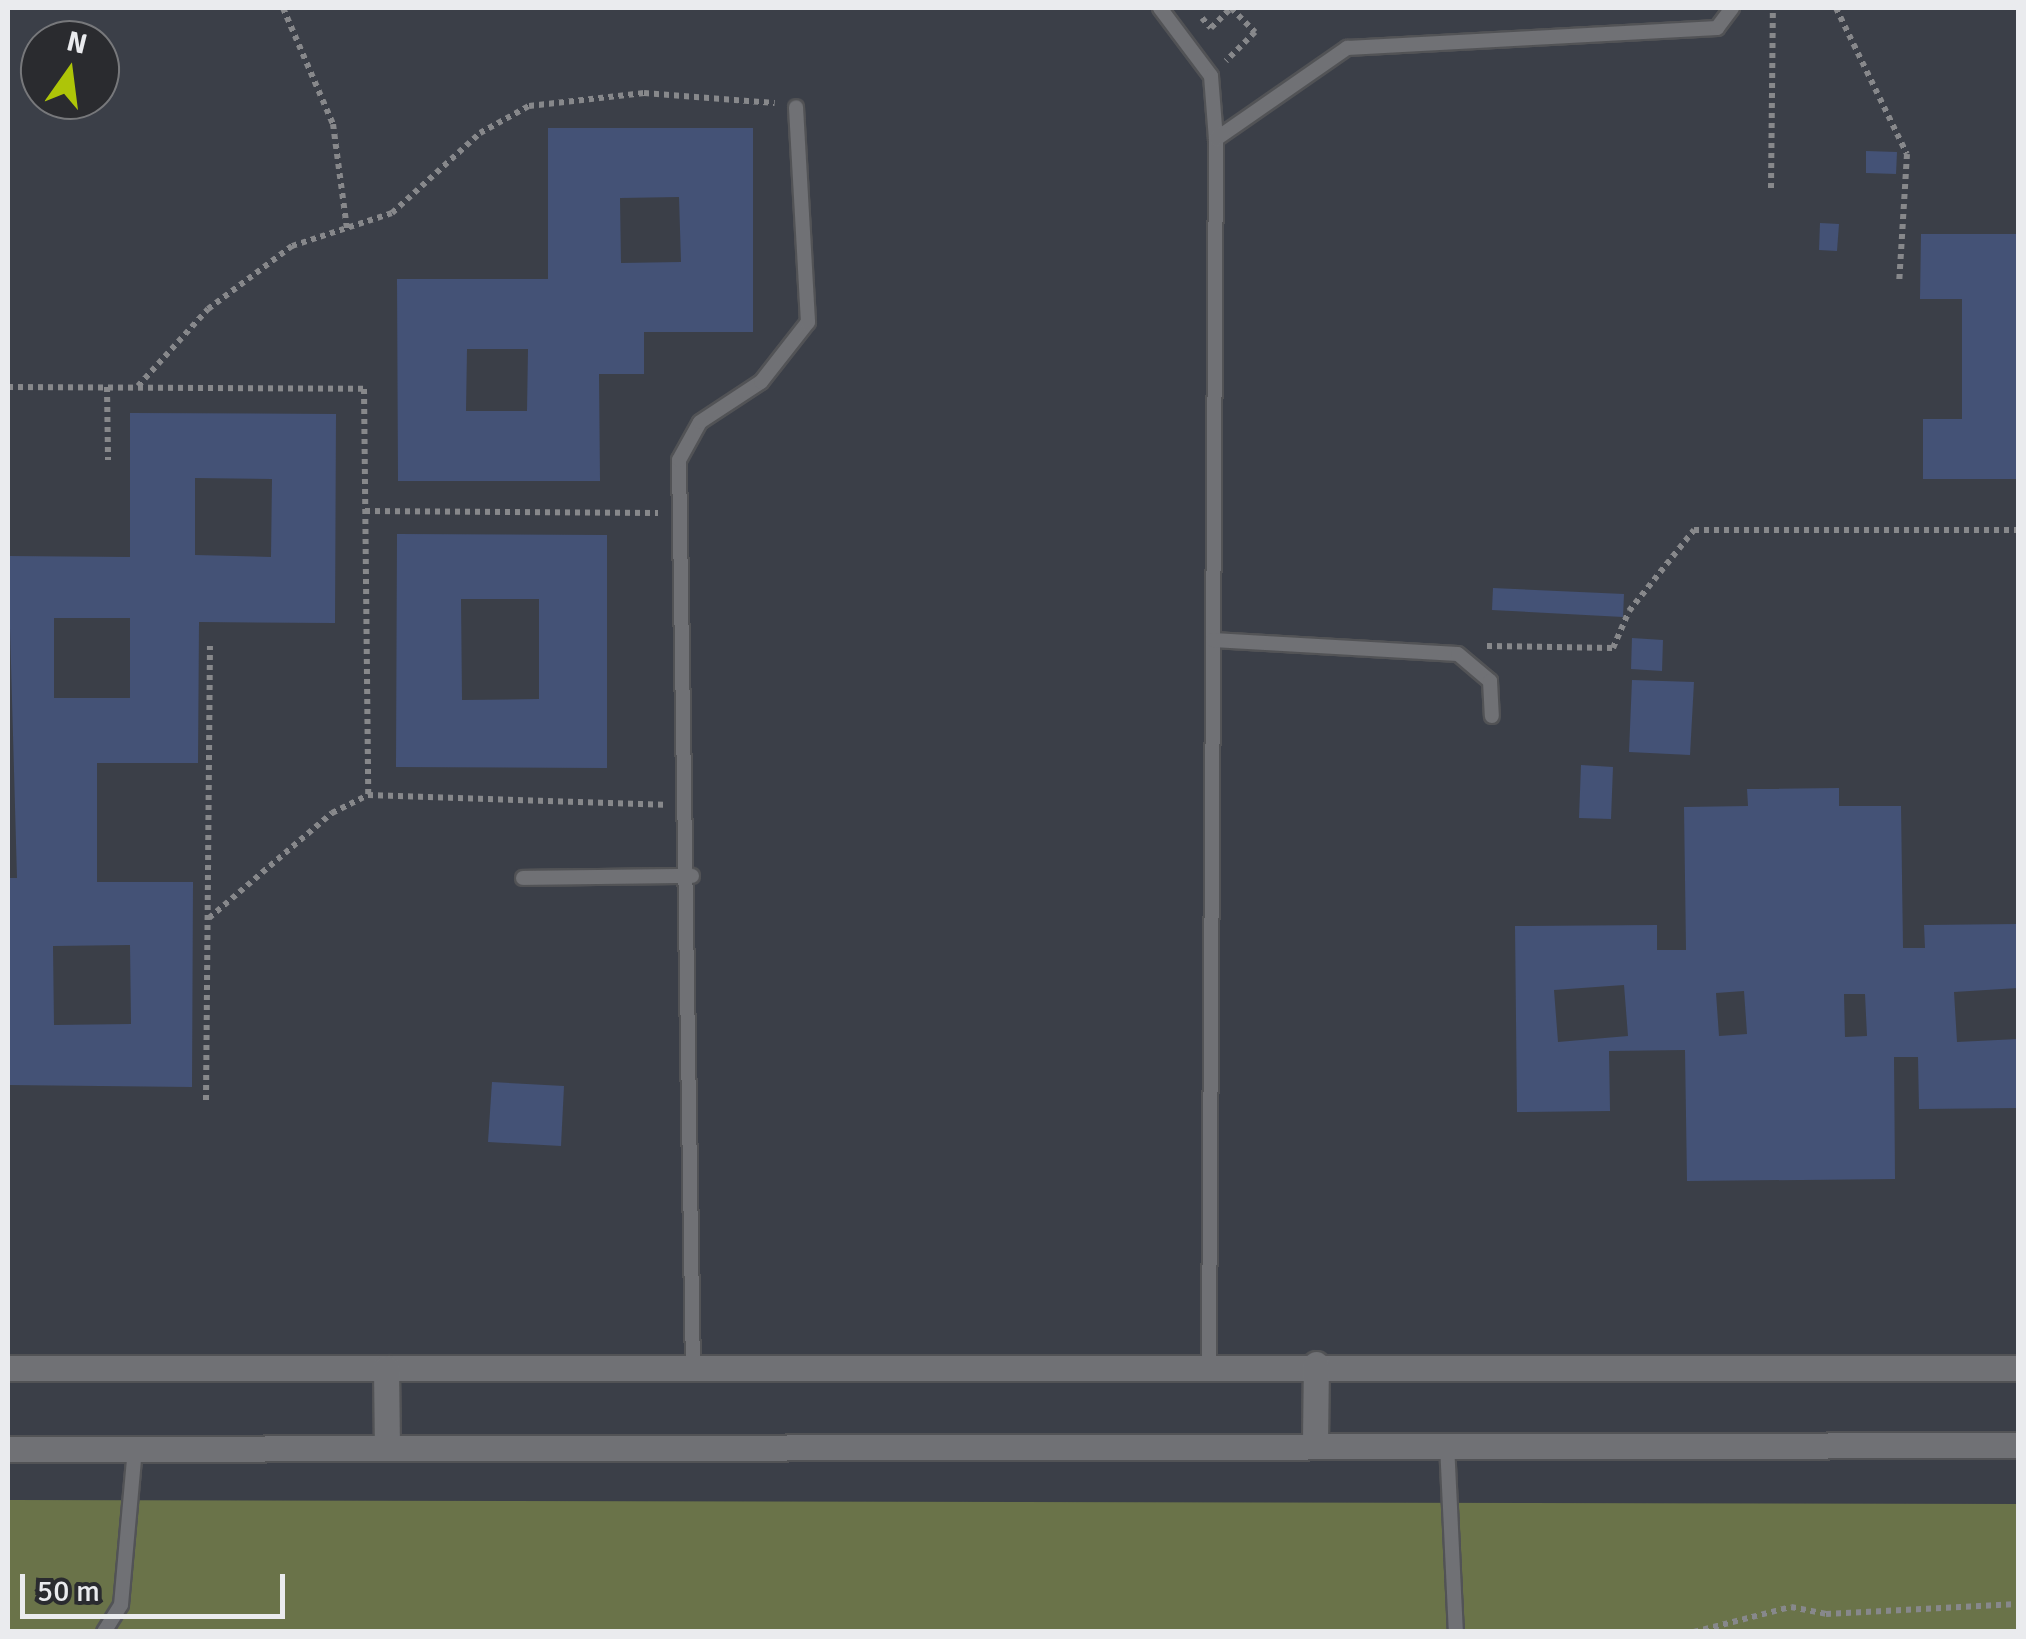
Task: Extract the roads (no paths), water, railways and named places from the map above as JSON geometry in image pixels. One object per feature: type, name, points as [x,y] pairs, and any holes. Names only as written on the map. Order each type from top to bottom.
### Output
[{"type":"street","points":[[8,1368],[693,1373],[1209,1363],[2018,1368]]},
{"type":"street","points":[[1315,1442],[1316,1364]]},
{"type":"street","points":[[386,1368],[387,1446]]},
{"type":"street","points":[[8,1449],[1315,1442],[2018,1445]]},
{"type":"lane","points":[[1160,8],[1211,76],[1216,139],[1209,1363]]},
{"type":"lane","points":[[1216,139],[1318,60],[1347,48],[1717,28],[1732,8]]},
{"type":"lane","points":[[693,1373],[691,806],[678,513],[686,438],[761,382],[808,322],[796,107]]},
{"type":"lane","points":[[1213,640],[1458,654],[1490,681],[1492,716]]},
{"type":"lane","points":[[523,878],[692,876]]},
{"type":"lane","points":[[1447,1444],[1456,1632]]},
{"type":"lane","points":[[104,1632],[121,1605],[135,1449]]}]
